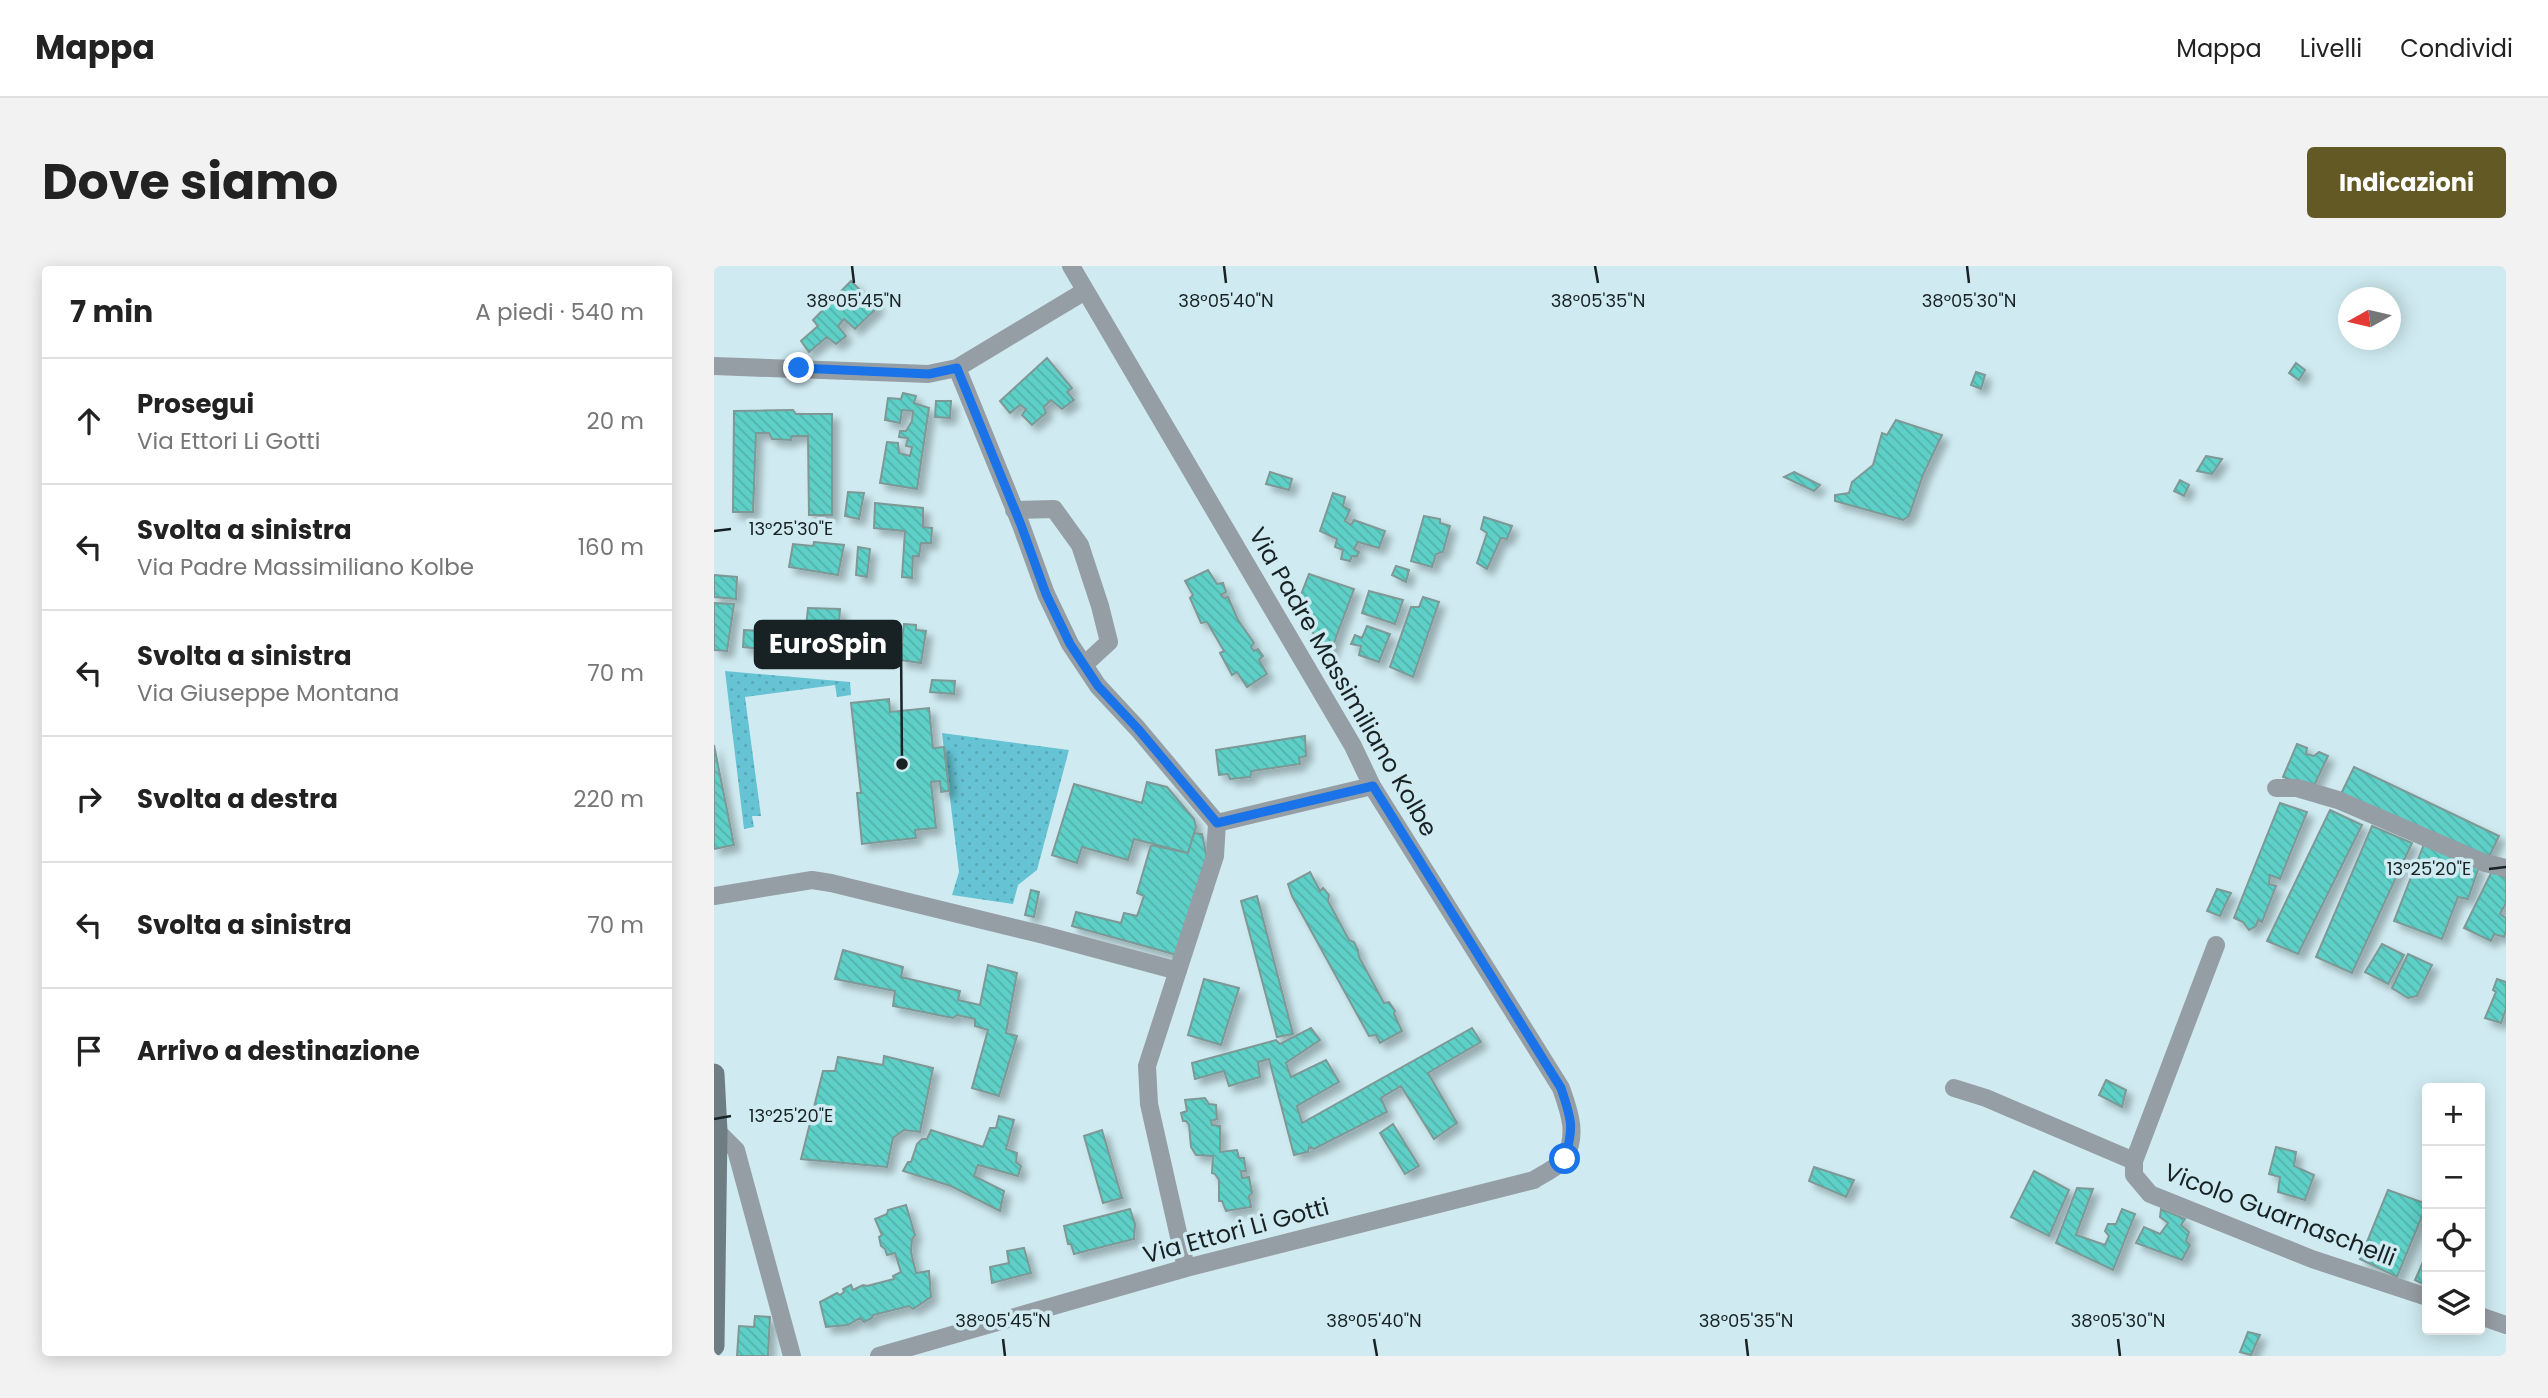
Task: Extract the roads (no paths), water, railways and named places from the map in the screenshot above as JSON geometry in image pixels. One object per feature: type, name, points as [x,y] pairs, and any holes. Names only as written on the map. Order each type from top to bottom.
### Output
[{"type":"main road","points":[[714,1074],[717,1131],[714,1346]]},
{"type":"street","name":"Via Padre Massimiliano Kolbe","points":[[1071,266],[1353,746],[1373,786],[1561,1088],[1573,1122]]},
{"type":"street","points":[[714,366],[929,374],[957,368],[1085,291]]},
{"type":"street","points":[[957,368],[1046,594],[1070,644],[1098,686],[1217,823],[1215,856],[1147,1066],[1149,1104],[1186,1268]]},
{"type":"street","points":[[1014,510],[1054,509],[1080,545],[1109,642],[1084,665]]},
{"type":"street","points":[[1217,823],[1373,786]]},
{"type":"street","points":[[2276,788],[2297,788],[2338,800],[2473,858],[2506,868]]},
{"type":"street","points":[[714,896],[812,880],[831,883],[1178,971]]},
{"type":"street","points":[[1954,1088],[1986,1098],[2134,1161],[2216,945]]},
{"type":"street","name":"Via Ettori Li Gotti","points":[[878,1356],[1186,1268],[1534,1180],[1565,1159],[1573,1122]]},
{"type":"street","points":[[717,1131],[736,1150],[792,1356]]},
{"type":"street","name":"Vicolo Guarnaschelli","points":[[2134,1161],[2134,1175],[2150,1194],[2312,1259],[2422,1295]]},
{"type":"street","points":[[2485,1318],[2506,1325]]},
{"type":"place","name":"EuroSpin","points":[[902,764]]}]
